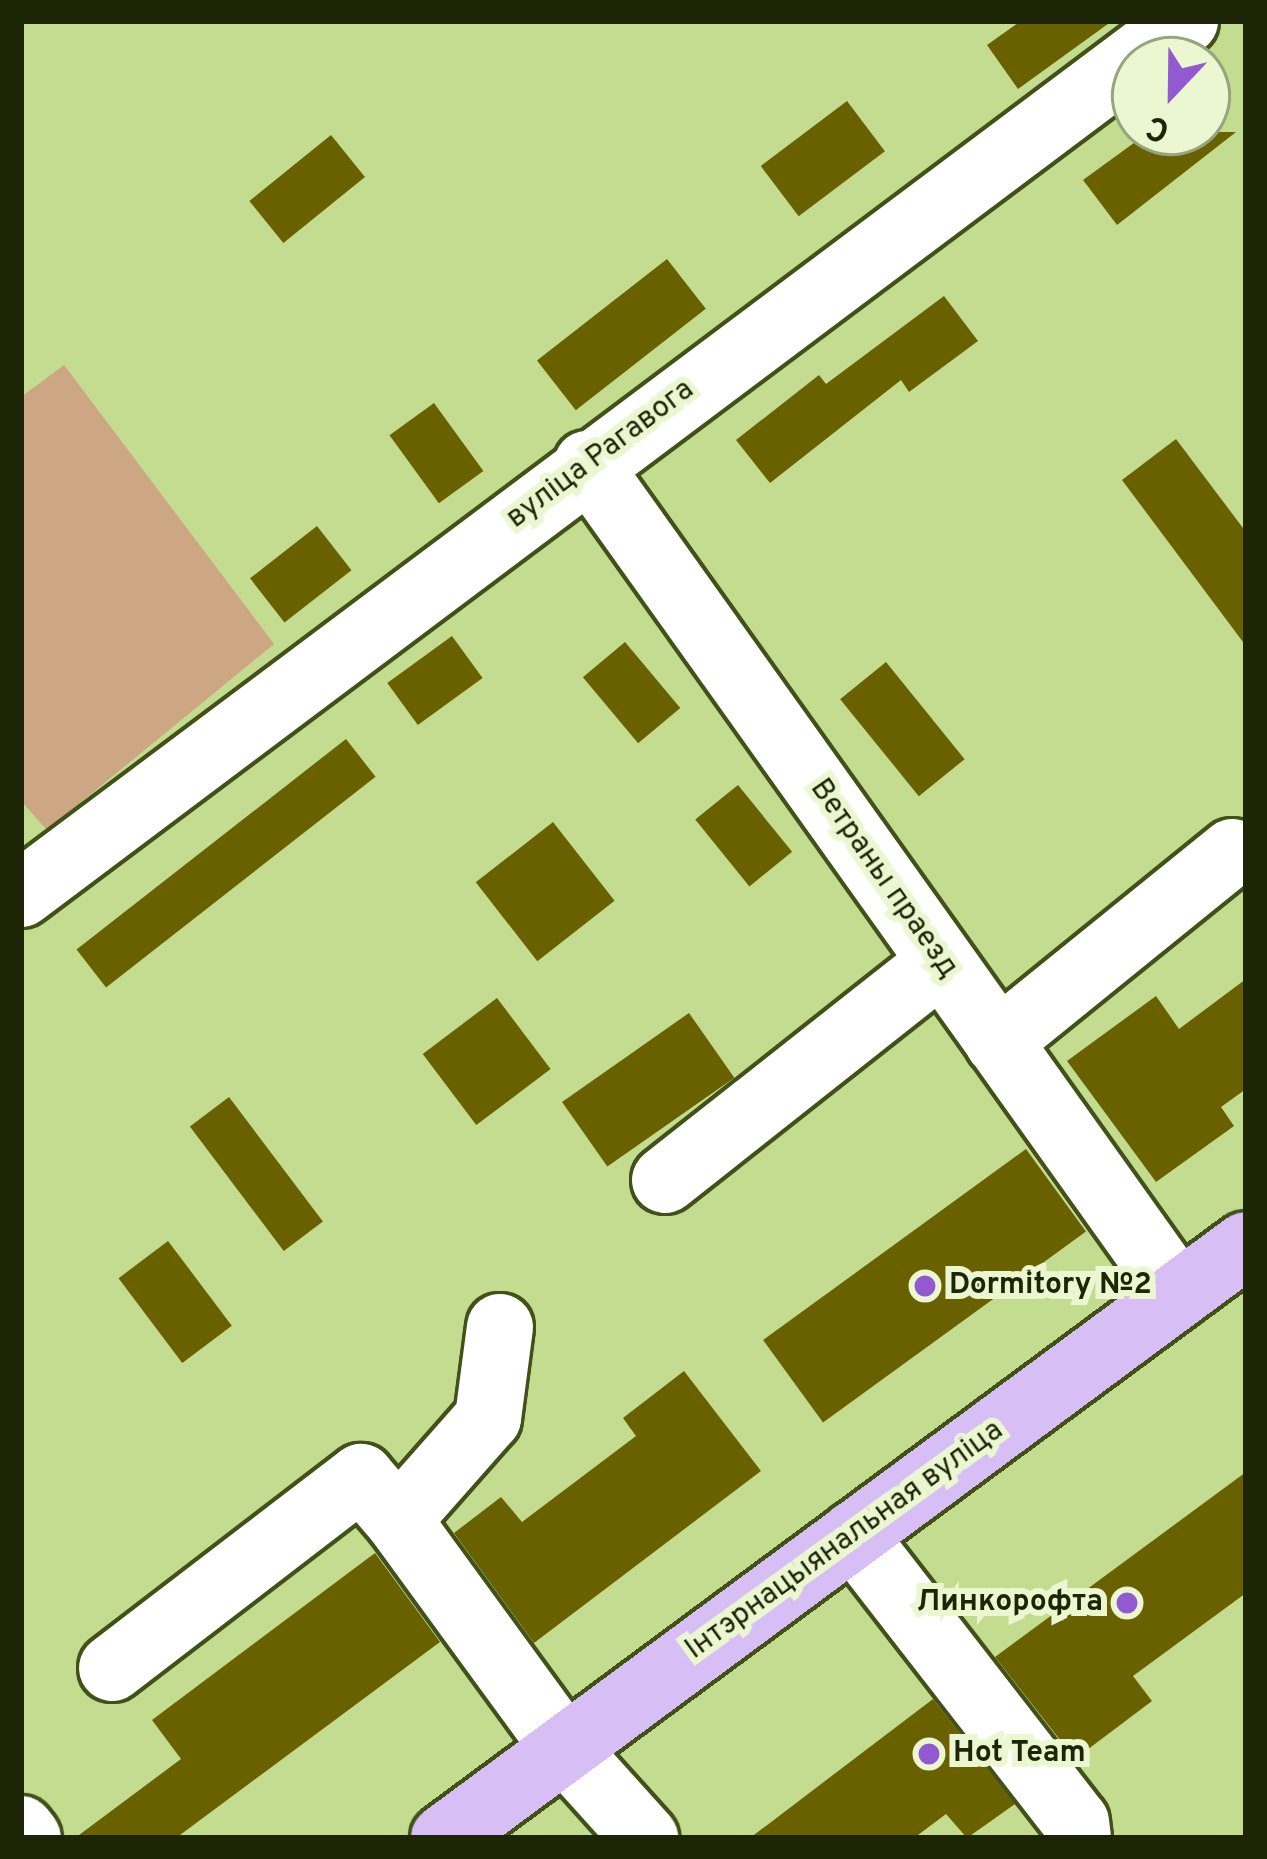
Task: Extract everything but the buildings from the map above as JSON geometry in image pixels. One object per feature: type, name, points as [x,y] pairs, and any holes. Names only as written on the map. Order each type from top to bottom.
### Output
[{"type":"main road","name":"Інтэрнацыянальная вуліца","points":[[444,1838],[1246,1245]]},
{"type":"street","name":"вуліца Рагавога","points":[[21,894],[587,464],[1185,21]]},
{"type":"street","name":"Ветраны праезд","points":[[587,464],[1178,1294]]},
{"type":"street","points":[[998,1042],[1232,852]]},
{"type":"street","points":[[665,1180],[941,962]]},
{"type":"street","points":[[398,1520],[488,1418],[500,1327]]},
{"type":"street","points":[[112,1668],[361,1477],[398,1520],[565,1748],[645,1838]]},
{"type":"street","points":[[854,1535],[1076,1822],[1078,1838]]},
{"type":"street","points":[[21,1829],[28,1838]]},
{"type":"shaded area","points":[[64,365],[274,644],[47,830],[21,801],[21,397]]},
{"type":"place","name":"Dormitory №2","points":[[925,1286]]},
{"type":"place","name":"Линкорофта","points":[[1127,1603]]},
{"type":"place","name":"Hot Team","points":[[929,1754]]}]
